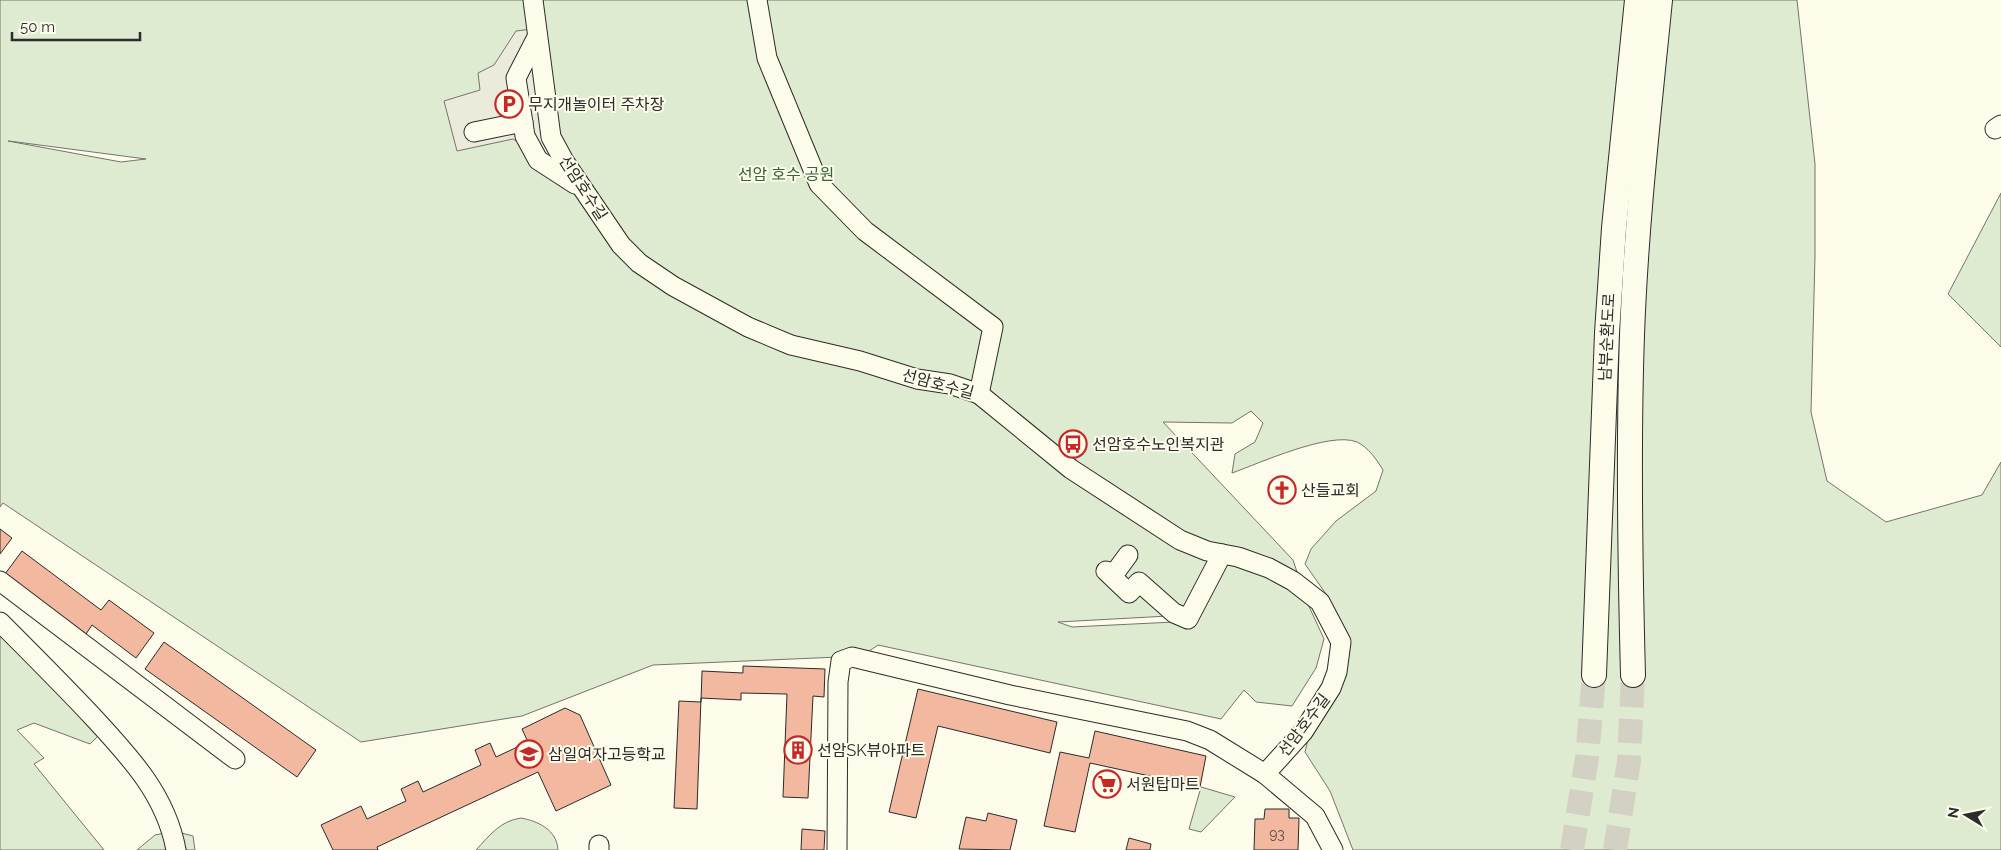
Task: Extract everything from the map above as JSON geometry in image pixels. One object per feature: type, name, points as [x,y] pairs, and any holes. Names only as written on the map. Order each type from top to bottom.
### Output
[{"type":"main road","name":"남부순환도로","points":[[1594,675],[1607,333],[1614,228],[1637,0]]},
{"type":"main road","name":"남부순환도로","points":[[1633,675],[1630,566],[1632,335],[1639,220],[1660,0]]},
{"type":"street","name":"선암호수길","points":[[532,0],[551,137],[621,244],[639,263],[673,286],[748,327],[791,345],[860,361],[917,379],[950,384],[979,394],[1071,469],[1180,540],[1207,551],[1238,557],[1269,568],[1293,581],[1320,602],[1342,642],[1337,672],[1331,688],[1303,732],[1265,774]]},
{"type":"street","points":[[757,0],[767,58],[819,184],[865,231],[993,327],[979,394]]},
{"type":"street","points":[[536,39],[516,78],[525,136],[538,160],[583,188]]},
{"type":"street","points":[[474,132],[523,122]]},
{"type":"street","points":[[1128,555],[1114,574],[1106,571],[1129,593],[1139,582],[1174,613],[1188,619],[1222,554]]},
{"type":"street","points":[[0,581],[234,759]]},
{"type":"street","points":[[0,622],[67,689],[138,768],[162,806],[172,827],[176,850]]},
{"type":"street","points":[[837,850],[838,682],[841,661],[852,657],[1010,695],[1188,731],[1210,740],[1265,774],[1315,816],[1333,850]]},
{"type":"green space","name":"선암 호수 공원","points":[[0,0],[1797,0],[1815,164],[1811,412],[1827,481],[1886,522],[1982,495],[2001,462],[2001,850],[1353,850],[1330,791],[1305,752],[1311,727],[1349,652],[1347,633],[1326,594],[1305,564],[1311,549],[1336,521],[1376,491],[1383,470],[1365,447],[1357,442],[1345,440],[1313,444],[1232,473],[1235,454],[1255,442],[1263,423],[1251,411],[1232,423],[1163,422],[1293,560],[1307,602],[1324,639],[1316,668],[1292,706],[1256,702],[1244,690],[1221,719],[878,645],[862,656],[653,665],[522,716],[361,742],[3,503],[0,507]],"holes":[[[9,141],[146,159],[121,162]],[[1168,616],[1174,622],[1072,627],[1058,622]]]},
{"type":"green space","points":[[2001,193],[2001,347],[1948,294]]},
{"type":"green space","points":[[0,626],[98,736],[90,744],[34,723],[17,730],[44,758],[34,764],[104,850],[0,850]]},
{"type":"green space","points":[[1201,787],[1235,797],[1201,832],[1189,829]]},
{"type":"green space","points":[[521,818],[534,821],[546,828],[554,837],[558,850],[476,850],[501,825]]},
{"type":"green space","points":[[174,831],[193,836],[195,850],[137,850],[155,835]]},
{"type":"shaded area","points":[[532,29],[555,164],[513,139],[457,151],[444,101],[480,90],[478,73],[494,65],[516,31]]},
{"type":"building","points":[[0,529],[12,538],[0,554]]},
{"type":"building","points":[[22,551],[101,610],[109,600],[154,633],[136,658],[92,625],[86,634],[5,574]]},
{"type":"building","points":[[164,642],[316,750],[297,777],[145,669]]},
{"type":"building","name":"선암SK뷰아파트","points":[[743,666],[825,669],[824,697],[813,696],[808,798],[783,797],[787,694],[741,693],[741,700],[701,698],[702,671],[743,673]]},
{"type":"building","points":[[918,689],[1057,722],[1050,753],[938,726],[916,818],[889,812]]},
{"type":"building","points":[[679,701],[701,702],[697,809],[674,808]]},
{"type":"building","points":[[565,708],[580,715],[611,785],[556,811],[538,772],[377,847],[378,850],[333,850],[321,825],[361,806],[367,819],[406,801],[401,789],[418,781],[423,792],[481,765],[475,750],[490,743],[496,757],[528,742],[522,729]]},
{"type":"building","points":[[1095,731],[1206,756],[1200,787],[1090,763],[1075,832],[1044,826],[1060,752],[1089,758]]},
{"type":"building","points":[[1265,809],[1289,809],[1289,818],[1299,818],[1298,850],[1254,850],[1255,819],[1264,819]]},
{"type":"building","points":[[988,813],[1017,820],[1010,850],[959,849],[966,817],[986,821]]},
{"type":"building","points":[[802,829],[825,831],[824,850],[801,850]]},
{"type":"building","points":[[1129,838],[1151,844],[1150,850],[1126,850]]},
{"type":"tunnel","points":[[1572,850],[1587,758],[1594,675]]},
{"type":"tunnel","points":[[1615,850],[1629,761],[1633,675]]},
{"type":"place","name":"무지개놀이터 주차장","points":[[509,104]]},
{"type":"place","name":"선암호수노인복지관","points":[[1073,444]]},
{"type":"place","name":"산들교회","points":[[1282,490]]},
{"type":"place","name":"선암SK뷰아파트","points":[[798,750]]},
{"type":"place","name":"삼일여자고등학교","points":[[529,754]]},
{"type":"place","name":"서원탑마트","points":[[1107,784]]}]
